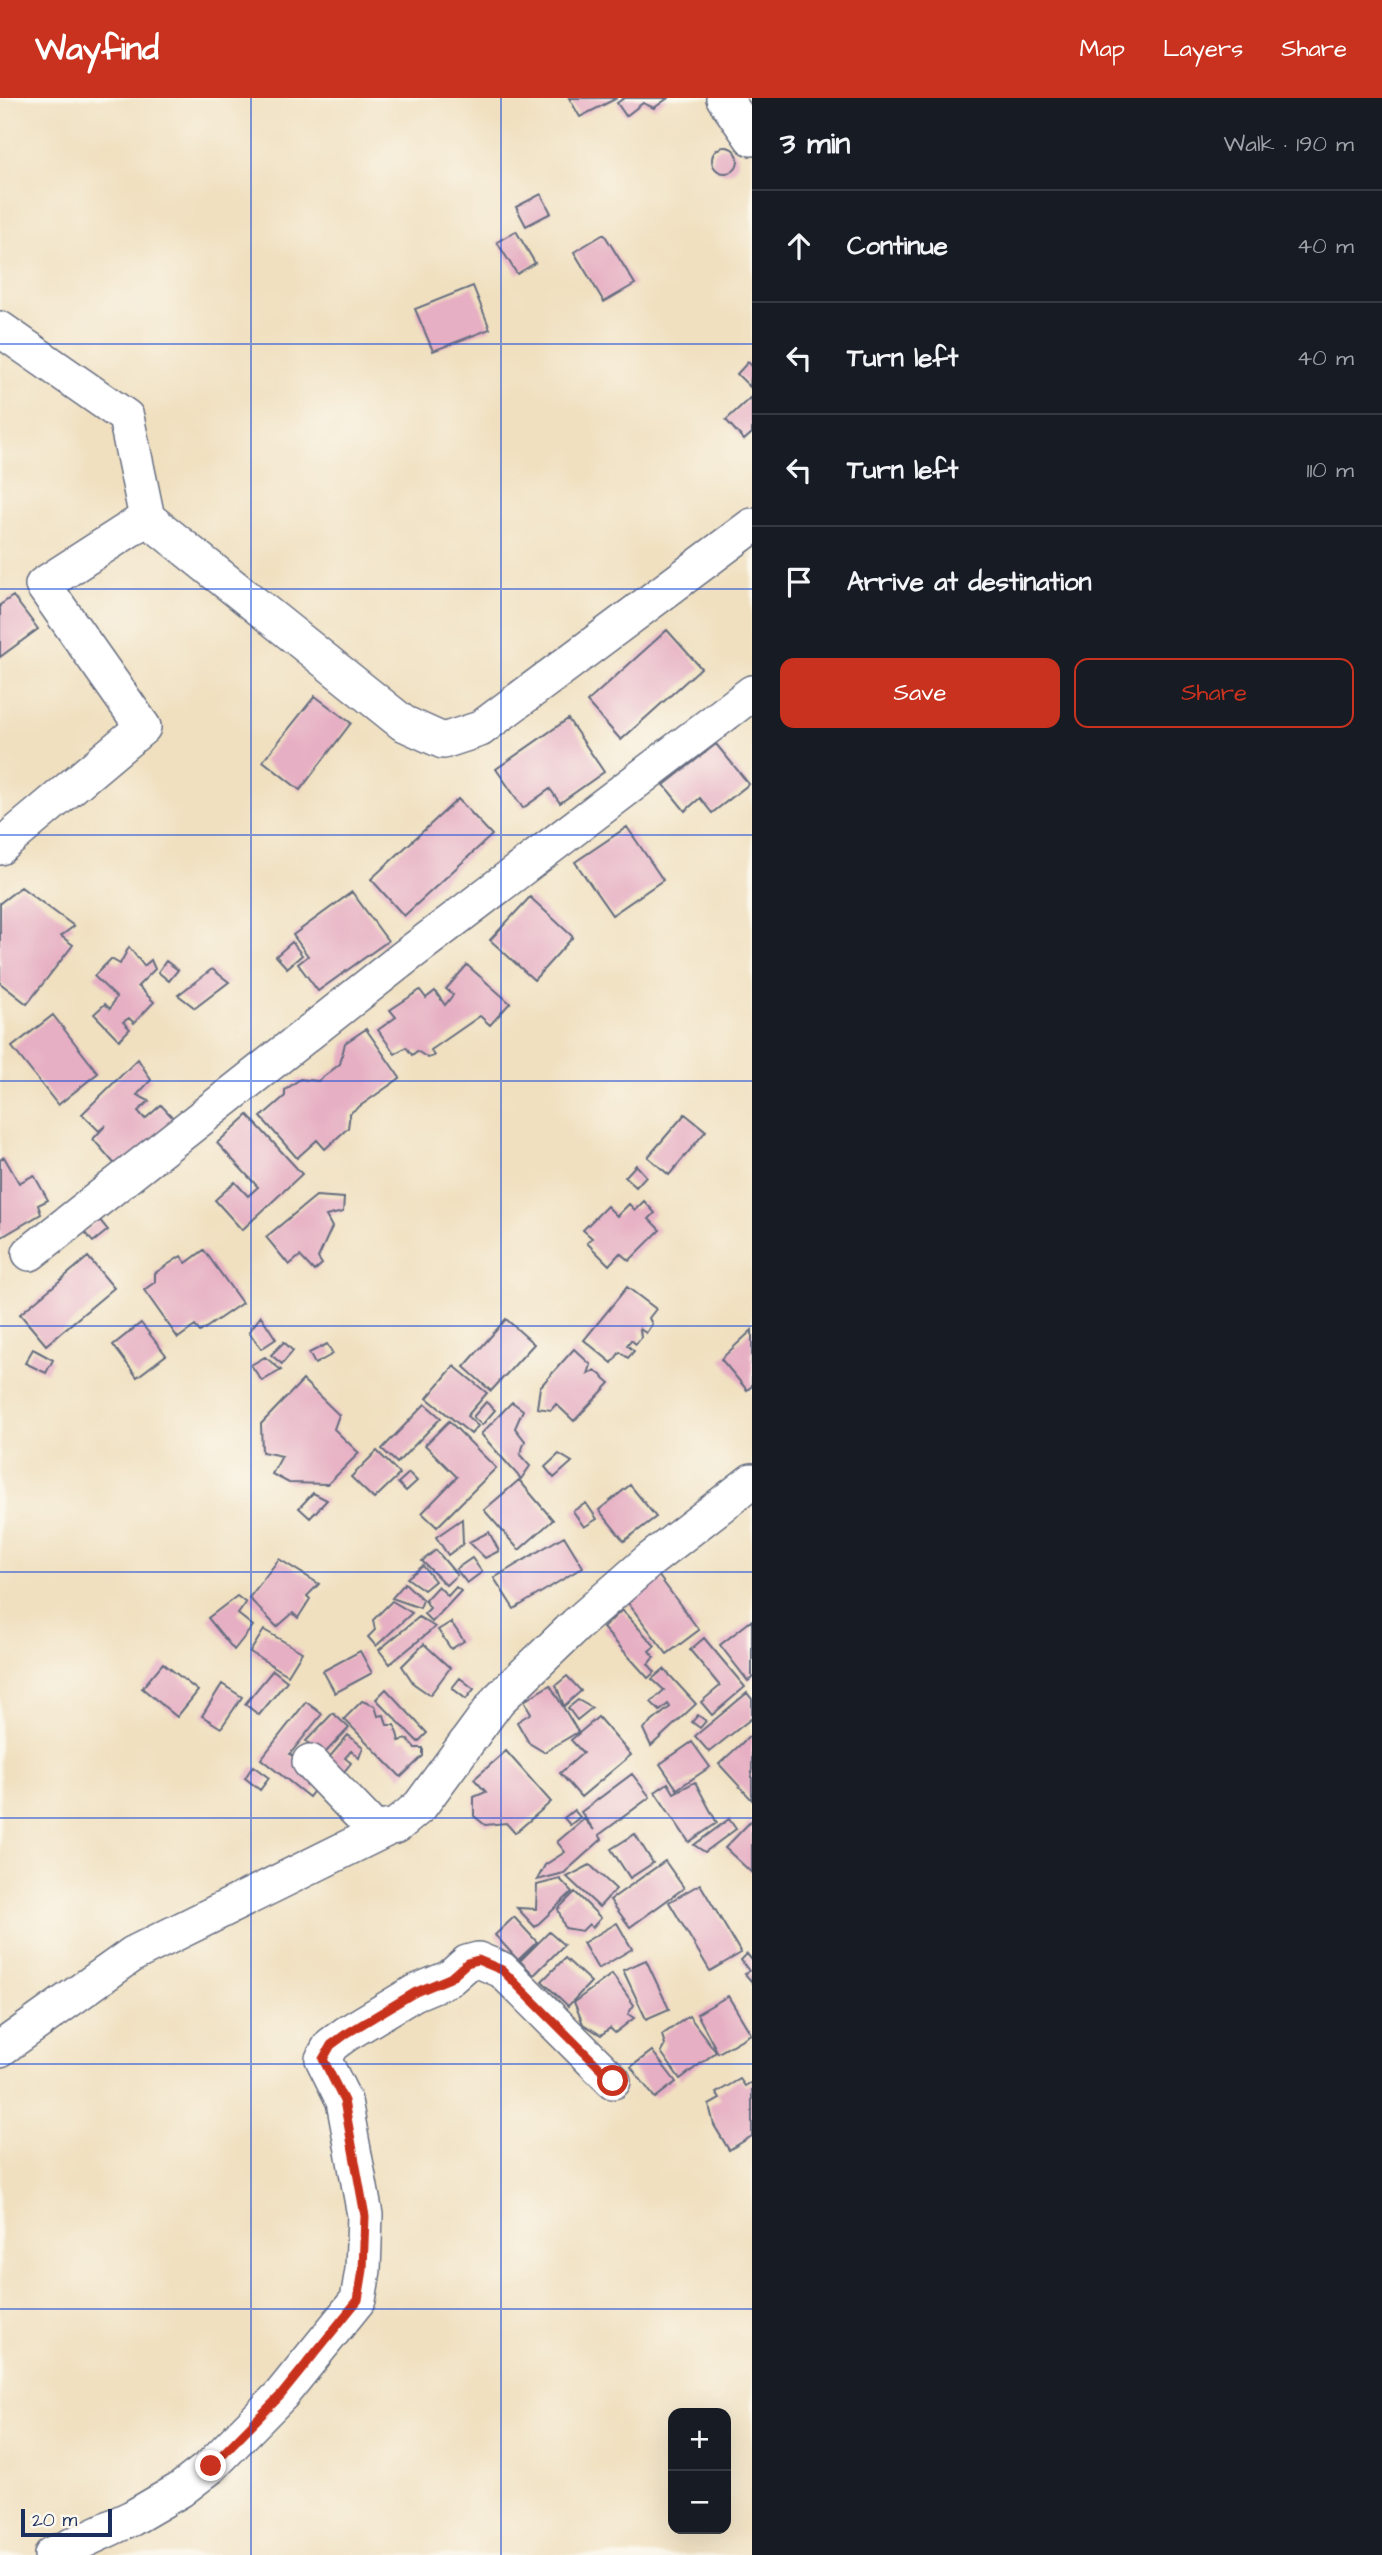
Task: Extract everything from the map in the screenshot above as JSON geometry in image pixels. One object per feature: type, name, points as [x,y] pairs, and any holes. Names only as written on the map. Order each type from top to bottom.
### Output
[{"type":"street","points":[[724,98],[752,138]]},
{"type":"street","points":[[0,329],[126,417],[147,518],[403,723],[443,741],[481,729],[752,527]]},
{"type":"street","points":[[0,847],[143,727],[43,585],[147,518]]},
{"type":"street","points":[[30,1252],[405,957],[752,693]]},
{"type":"street","points":[[0,2049],[133,1954],[396,1826],[420,1807],[498,1700],[576,1625],[650,1560],[752,1481]]},
{"type":"street","points":[[310,1762],[375,1830],[384,1830]]},
{"type":"street","points":[[52,2555],[131,2518],[180,2490],[211,2466],[281,2395],[358,2300],[363,2270],[365,2216],[344,2101],[323,2059],[331,2045],[414,1993],[450,1978],[467,1963],[478,1960],[502,1970],[613,2081]]},
{"type":"building","points":[[569,98],[617,98],[580,117]]},
{"type":"building","points":[[624,98],[668,98],[654,108],[643,103],[626,116],[617,103]]},
{"type":"building","points":[[725,147],[734,151],[738,160],[734,169],[725,173],[716,169],[712,160],[716,151]]},
{"type":"building","points":[[541,194],[551,213],[526,226],[516,207]]},
{"type":"building","points":[[516,231],[535,263],[517,274],[497,242]]},
{"type":"building","points":[[604,234],[635,284],[604,302],[574,252]]},
{"type":"building","points":[[473,286],[490,329],[433,351],[415,309]]},
{"type":"building","points":[[748,362],[752,366],[750,387],[737,374]]},
{"type":"building","points":[[752,396],[752,433],[744,440],[726,420]]},
{"type":"building","points":[[13,596],[38,629],[0,657],[0,605]]},
{"type":"building","points":[[667,630],[701,668],[621,740],[587,702]]},
{"type":"building","points":[[315,696],[351,723],[300,790],[263,761]]},
{"type":"building","points":[[568,719],[604,772],[560,803],[550,789],[523,808],[496,769]]},
{"type":"building","points":[[716,744],[749,784],[712,813],[700,798],[685,811],[664,785]]},
{"type":"building","points":[[458,799],[492,835],[404,916],[371,879]]},
{"type":"building","points":[[627,827],[663,880],[612,915],[575,862]]},
{"type":"building","points":[[21,887],[74,926],[61,936],[73,945],[27,1004],[0,983],[0,903]]},
{"type":"building","points":[[352,892],[388,941],[318,991],[298,964],[308,956],[293,935]]},
{"type":"building","points":[[530,897],[573,937],[534,980],[490,940]]},
{"type":"building","points":[[292,942],[302,955],[287,968],[276,956]]},
{"type":"building","points":[[129,947],[144,966],[151,960],[155,969],[138,986],[154,1002],[134,1023],[129,1018],[123,1022],[130,1029],[119,1040],[94,1014],[105,1004],[110,1009],[116,997],[94,976],[111,959],[120,964]]},
{"type":"building","points":[[166,961],[178,970],[169,981],[158,972]]},
{"type":"building","points":[[467,965],[510,1003],[490,1025],[480,1016],[431,1050],[434,1056],[428,1058],[417,1051],[412,1055],[406,1047],[395,1054],[378,1030],[396,1017],[390,1010],[420,990],[426,998],[435,991],[445,1005],[453,995],[446,989]]},
{"type":"building","points":[[212,969],[229,982],[195,1008],[178,995]]},
{"type":"building","points":[[53,1015],[98,1073],[58,1105],[12,1047]]},
{"type":"building","points":[[366,1029],[400,1078],[350,1113],[348,1128],[325,1149],[317,1140],[297,1158],[261,1117],[285,1096],[285,1090],[300,1079],[318,1081],[340,1064],[345,1043]]},
{"type":"building","points":[[138,1059],[151,1080],[137,1095],[149,1101],[138,1111],[145,1119],[161,1105],[174,1119],[119,1169],[93,1139],[106,1125],[99,1131],[82,1114]]},
{"type":"building","points":[[685,1114],[706,1131],[669,1175],[648,1157]]},
{"type":"building","points":[[248,1115],[302,1174],[242,1230],[215,1200],[235,1182],[248,1196],[258,1187],[217,1143]]},
{"type":"building","points":[[4,1157],[19,1183],[34,1175],[48,1200],[38,1205],[41,1214],[0,1238],[0,1160]]},
{"type":"building","points":[[636,1165],[646,1176],[636,1187],[625,1177]]},
{"type":"building","points":[[316,1196],[344,1198],[343,1212],[326,1216],[332,1227],[318,1258],[322,1264],[314,1271],[300,1256],[289,1265],[266,1237]]},
{"type":"building","points":[[644,1201],[655,1213],[649,1219],[660,1230],[629,1261],[620,1253],[609,1265],[587,1243],[592,1238],[583,1230],[607,1206],[617,1216],[629,1204],[635,1210]]},
{"type":"building","points":[[99,1219],[108,1230],[93,1242],[84,1232]]},
{"type":"building","points":[[204,1250],[242,1303],[200,1332],[195,1326],[178,1338],[144,1290],[155,1282],[155,1273],[181,1256],[186,1263]]},
{"type":"building","points":[[88,1257],[114,1288],[46,1345],[20,1314]]},
{"type":"building","points":[[627,1287],[656,1309],[649,1318],[652,1324],[646,1333],[640,1329],[641,1338],[636,1344],[631,1340],[627,1345],[634,1351],[628,1358],[620,1352],[612,1363],[584,1340]]},
{"type":"building","points":[[261,1316],[276,1339],[261,1349],[249,1332]]},
{"type":"building","points":[[506,1319],[534,1344],[491,1391],[464,1367]]},
{"type":"building","points":[[141,1323],[166,1355],[137,1377],[113,1345]]},
{"type":"building","points":[[752,1330],[752,1386],[747,1390],[721,1359]]},
{"type":"building","points":[[284,1342],[293,1351],[282,1364],[271,1355]]},
{"type":"building","points":[[327,1344],[333,1354],[315,1364],[309,1353]]},
{"type":"building","points":[[33,1349],[53,1360],[46,1373],[25,1363]]},
{"type":"building","points":[[574,1349],[591,1365],[588,1374],[595,1370],[610,1383],[574,1421],[556,1404],[551,1410],[537,1408],[540,1387]]},
{"type":"building","points":[[265,1357],[281,1370],[262,1381],[251,1365]]},
{"type":"building","points":[[454,1366],[487,1393],[467,1416],[478,1426],[471,1434],[427,1398]]},
{"type":"building","points":[[303,1380],[339,1415],[334,1429],[359,1453],[328,1484],[289,1483],[272,1474],[282,1456],[262,1452],[261,1424]]},
{"type":"building","points":[[486,1402],[495,1410],[482,1425],[473,1417]]},
{"type":"building","points":[[512,1402],[523,1410],[515,1428],[525,1441],[520,1455],[530,1466],[521,1479],[481,1434]]},
{"type":"building","points":[[425,1404],[441,1418],[397,1463],[382,1449]]},
{"type":"building","points":[[449,1421],[496,1468],[437,1527],[422,1513],[457,1477],[425,1445]]},
{"type":"building","points":[[377,1451],[400,1474],[374,1499],[351,1477]]},
{"type":"building","points":[[559,1454],[572,1462],[554,1478],[545,1467]]},
{"type":"building","points":[[409,1473],[417,1481],[406,1491],[398,1483]]},
{"type":"building","points":[[519,1480],[553,1520],[519,1550],[484,1510]]},
{"type":"building","points":[[630,1485],[656,1517],[624,1541],[599,1510]]},
{"type":"building","points":[[313,1493],[327,1500],[310,1518],[299,1508]]},
{"type":"building","points":[[586,1503],[597,1519],[584,1527],[573,1511]]},
{"type":"building","points":[[462,1519],[463,1544],[448,1555],[436,1537]]},
{"type":"building","points":[[489,1532],[499,1551],[485,1558],[469,1542]]},
{"type":"building","points":[[564,1536],[583,1567],[514,1609],[494,1578]]},
{"type":"building","points":[[436,1550],[457,1575],[446,1585],[422,1561]]},
{"type":"building","points":[[472,1558],[482,1572],[467,1583],[456,1569]]},
{"type":"building","points":[[279,1559],[319,1584],[307,1596],[310,1599],[298,1618],[293,1613],[277,1627],[249,1598]]},
{"type":"building","points":[[423,1566],[435,1581],[424,1590],[407,1578]]},
{"type":"building","points":[[658,1575],[699,1630],[667,1654],[625,1599]]},
{"type":"building","points":[[405,1583],[423,1600],[420,1608],[392,1598]]},
{"type":"building","points":[[438,1586],[448,1596],[456,1587],[461,1591],[432,1622],[424,1614],[430,1608],[425,1600]]},
{"type":"building","points":[[237,1596],[246,1603],[238,1614],[253,1626],[234,1650],[208,1618]]},
{"type":"building","points":[[392,1601],[412,1613],[376,1646],[368,1637],[375,1630],[373,1620]]},
{"type":"building","points":[[622,1610],[655,1646],[649,1651],[654,1657],[648,1664],[655,1672],[648,1678],[603,1628]]},
{"type":"building","points":[[419,1617],[435,1627],[390,1664],[379,1650]]},
{"type":"building","points":[[752,1620],[752,1678],[748,1681],[720,1645]]},
{"type":"building","points":[[451,1622],[464,1641],[451,1649],[438,1630]]},
{"type":"building","points":[[264,1630],[302,1652],[288,1675],[250,1652]]},
{"type":"building","points":[[704,1638],[745,1687],[712,1715],[701,1702],[720,1686],[690,1650]]},
{"type":"building","points":[[424,1644],[450,1668],[430,1695],[414,1684],[402,1666]]},
{"type":"building","points":[[360,1651],[372,1673],[335,1693],[323,1671]]},
{"type":"building","points":[[163,1663],[198,1691],[177,1717],[142,1688]]},
{"type":"building","points":[[664,1669],[696,1704],[651,1746],[643,1729],[670,1707],[668,1704],[660,1711],[651,1702],[664,1690],[652,1679]]},
{"type":"building","points":[[273,1670],[287,1681],[259,1715],[245,1704]]},
{"type":"building","points":[[567,1676],[581,1691],[564,1706],[556,1685]]},
{"type":"building","points":[[460,1678],[474,1689],[466,1699],[452,1688]]},
{"type":"building","points":[[222,1684],[242,1697],[221,1728],[202,1716]]},
{"type":"building","points":[[550,1685],[578,1732],[544,1752],[529,1743],[517,1722],[531,1713],[524,1701]]},
{"type":"building","points":[[386,1689],[427,1733],[418,1742],[376,1699]]},
{"type":"building","points":[[747,1693],[752,1699],[752,1718],[709,1752],[695,1736]]},
{"type":"building","points":[[578,1700],[592,1708],[577,1720],[568,1708]]},
{"type":"building","points":[[362,1701],[375,1706],[378,1716],[384,1715],[387,1725],[395,1725],[399,1741],[407,1739],[415,1748],[423,1748],[423,1756],[401,1777],[344,1719]]},
{"type":"building","points":[[306,1702],[322,1714],[290,1754],[322,1780],[309,1797],[261,1759]]},
{"type":"building","points":[[333,1713],[349,1728],[322,1756],[306,1741]]},
{"type":"building","points":[[698,1715],[706,1721],[700,1728],[692,1722]]},
{"type":"building","points":[[598,1717],[631,1755],[581,1797],[560,1773],[583,1753],[571,1740]]},
{"type":"building","points":[[752,1734],[752,1800],[719,1764]]},
{"type":"building","points":[[348,1735],[363,1747],[359,1758],[351,1751],[345,1758],[351,1763],[343,1773],[327,1760]]},
{"type":"building","points":[[692,1742],[710,1767],[677,1789],[660,1764]]},
{"type":"building","points":[[506,1751],[551,1802],[515,1833],[506,1823],[485,1825],[474,1816],[474,1797],[486,1792],[474,1779]]},
{"type":"building","points":[[253,1766],[269,1778],[260,1790],[245,1778]]},
{"type":"building","points":[[632,1774],[650,1797],[599,1835],[602,1839],[564,1873],[537,1880],[545,1865],[565,1852],[557,1842],[584,1819],[594,1830],[581,1812]]},
{"type":"building","points":[[695,1782],[717,1823],[689,1842],[655,1792],[668,1783],[674,1793]]},
{"type":"building","points":[[574,1810],[580,1817],[570,1825],[564,1818]]},
{"type":"building","points":[[729,1819],[736,1829],[705,1852],[694,1845]]},
{"type":"building","points":[[752,1820],[752,1873],[725,1848]]},
{"type":"building","points":[[635,1834],[653,1863],[630,1878],[611,1849]]},
{"type":"building","points":[[665,1861],[684,1888],[630,1927],[610,1900]]},
{"type":"building","points":[[590,1865],[616,1889],[599,1907],[567,1877]]},
{"type":"building","points":[[560,1879],[572,1892],[535,1927],[517,1908],[536,1909],[537,1885]]},
{"type":"building","points":[[700,1884],[741,1953],[710,1971],[669,1902]]},
{"type":"building","points":[[575,1892],[601,1918],[592,1928],[589,1924],[582,1931],[565,1928],[558,1909]]},
{"type":"building","points":[[514,1917],[537,1942],[518,1960],[495,1935]]},
{"type":"building","points":[[617,1923],[632,1949],[598,1969],[583,1943]]},
{"type":"building","points":[[549,1932],[564,1945],[534,1975],[520,1961]]},
{"type":"building","points":[[747,1954],[752,1960],[752,1982],[745,1974],[749,1971],[741,1960]]},
{"type":"building","points":[[565,1958],[591,1982],[568,2006],[542,1981]]},
{"type":"building","points":[[646,1960],[669,2009],[646,2019],[623,1970]]},
{"type":"building","points":[[612,1974],[634,2005],[628,2014],[634,2018],[615,2033],[610,2028],[601,2035],[583,2024],[574,2002]]},
{"type":"building","points":[[728,1996],[751,2034],[718,2053],[697,2014]]},
{"type":"building","points":[[689,2016],[716,2052],[680,2079],[661,2052],[665,2045],[662,2035]]},
{"type":"building","points":[[652,2051],[676,2082],[655,2098],[631,2067]]},
{"type":"building","points":[[740,2079],[745,2086],[752,2082],[752,2136],[729,2150],[714,2125],[709,2105],[720,2099],[716,2093]]},
{"type":"route","points":[[211,2466],[281,2395],[358,2300],[363,2270],[365,2216],[344,2101],[323,2059],[331,2045],[414,1993],[450,1978],[467,1963],[478,1960],[502,1970],[613,2081]]}]
